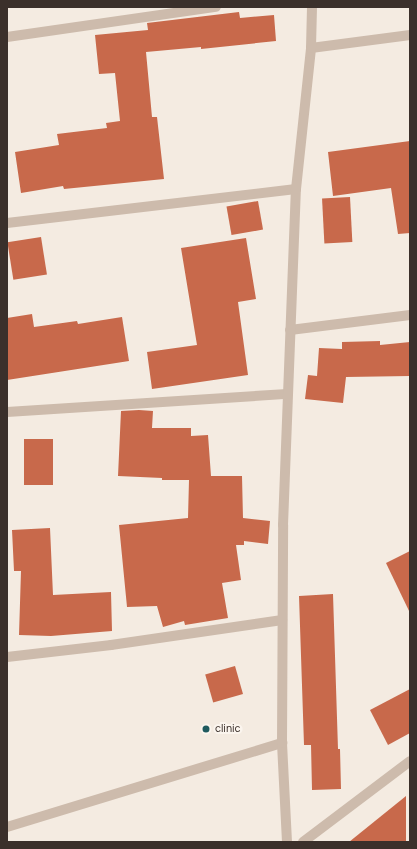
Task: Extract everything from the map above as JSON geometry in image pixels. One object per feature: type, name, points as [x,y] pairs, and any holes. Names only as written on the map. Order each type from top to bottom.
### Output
[{"type":"street","points":[[7,37],[216,7]]},
{"type":"street","points":[[287,842],[282,743],[282,525],[296,189],[311,48],[312,7]]},
{"type":"street","points":[[311,48],[410,36]]},
{"type":"street","points":[[7,223],[296,189]]},
{"type":"street","points":[[290,330],[410,316]]},
{"type":"street","points":[[7,412],[287,394]]},
{"type":"street","points":[[7,657],[111,645],[282,620]]},
{"type":"street","points":[[7,827],[282,743]]},
{"type":"street","points":[[303,842],[410,761]]},
{"type":"building","points":[[239,12],[240,18],[274,15],[276,41],[201,49],[201,47],[146,52],[152,117],[157,117],[164,179],[64,189],[63,186],[21,193],[15,152],[59,145],[57,134],[107,128],[106,123],[120,121],[115,73],[99,74],[95,35],[148,30],[147,23]]},
{"type":"building","points":[[410,141],[410,233],[398,234],[391,188],[333,196],[328,152]]},
{"type":"building","points":[[350,197],[352,242],[324,243],[322,198]]},
{"type":"building","points":[[258,201],[263,230],[232,235],[226,207]]},
{"type":"building","points":[[41,237],[47,275],[13,280],[7,242]]},
{"type":"building","points":[[246,238],[256,299],[238,302],[248,375],[152,389],[147,352],[197,345],[181,248]]},
{"type":"building","points":[[32,314],[34,327],[77,321],[78,324],[122,317],[129,361],[7,380],[7,318]]},
{"type":"building","points":[[380,341],[380,345],[410,342],[410,376],[346,377],[343,403],[305,399],[308,375],[317,376],[319,348],[342,349],[342,342]]},
{"type":"building","points":[[121,411],[153,411],[152,428],[191,428],[191,436],[208,435],[211,476],[242,476],[243,518],[270,521],[268,544],[244,541],[244,545],[236,545],[241,580],[222,583],[228,618],[185,625],[184,621],[163,627],[157,606],[127,607],[119,525],[188,518],[189,480],[162,480],[162,478],[118,476]]},
{"type":"building","points":[[24,439],[53,439],[53,485],[24,485]]},
{"type":"building","points":[[50,528],[53,595],[111,592],[112,631],[51,636],[19,635],[21,571],[14,571],[12,530]]},
{"type":"building","points":[[410,551],[410,613],[386,563]]},
{"type":"building","points":[[333,594],[338,749],[340,749],[341,789],[312,790],[311,745],[304,745],[299,596]]},
{"type":"building","points":[[235,666],[243,694],[213,702],[205,675]]},
{"type":"building","points":[[410,689],[410,733],[388,745],[370,710]]},
{"type":"building","points":[[406,796],[406,842],[349,842]]},
{"type":"place","name":"clinic","points":[[206,729]]}]
